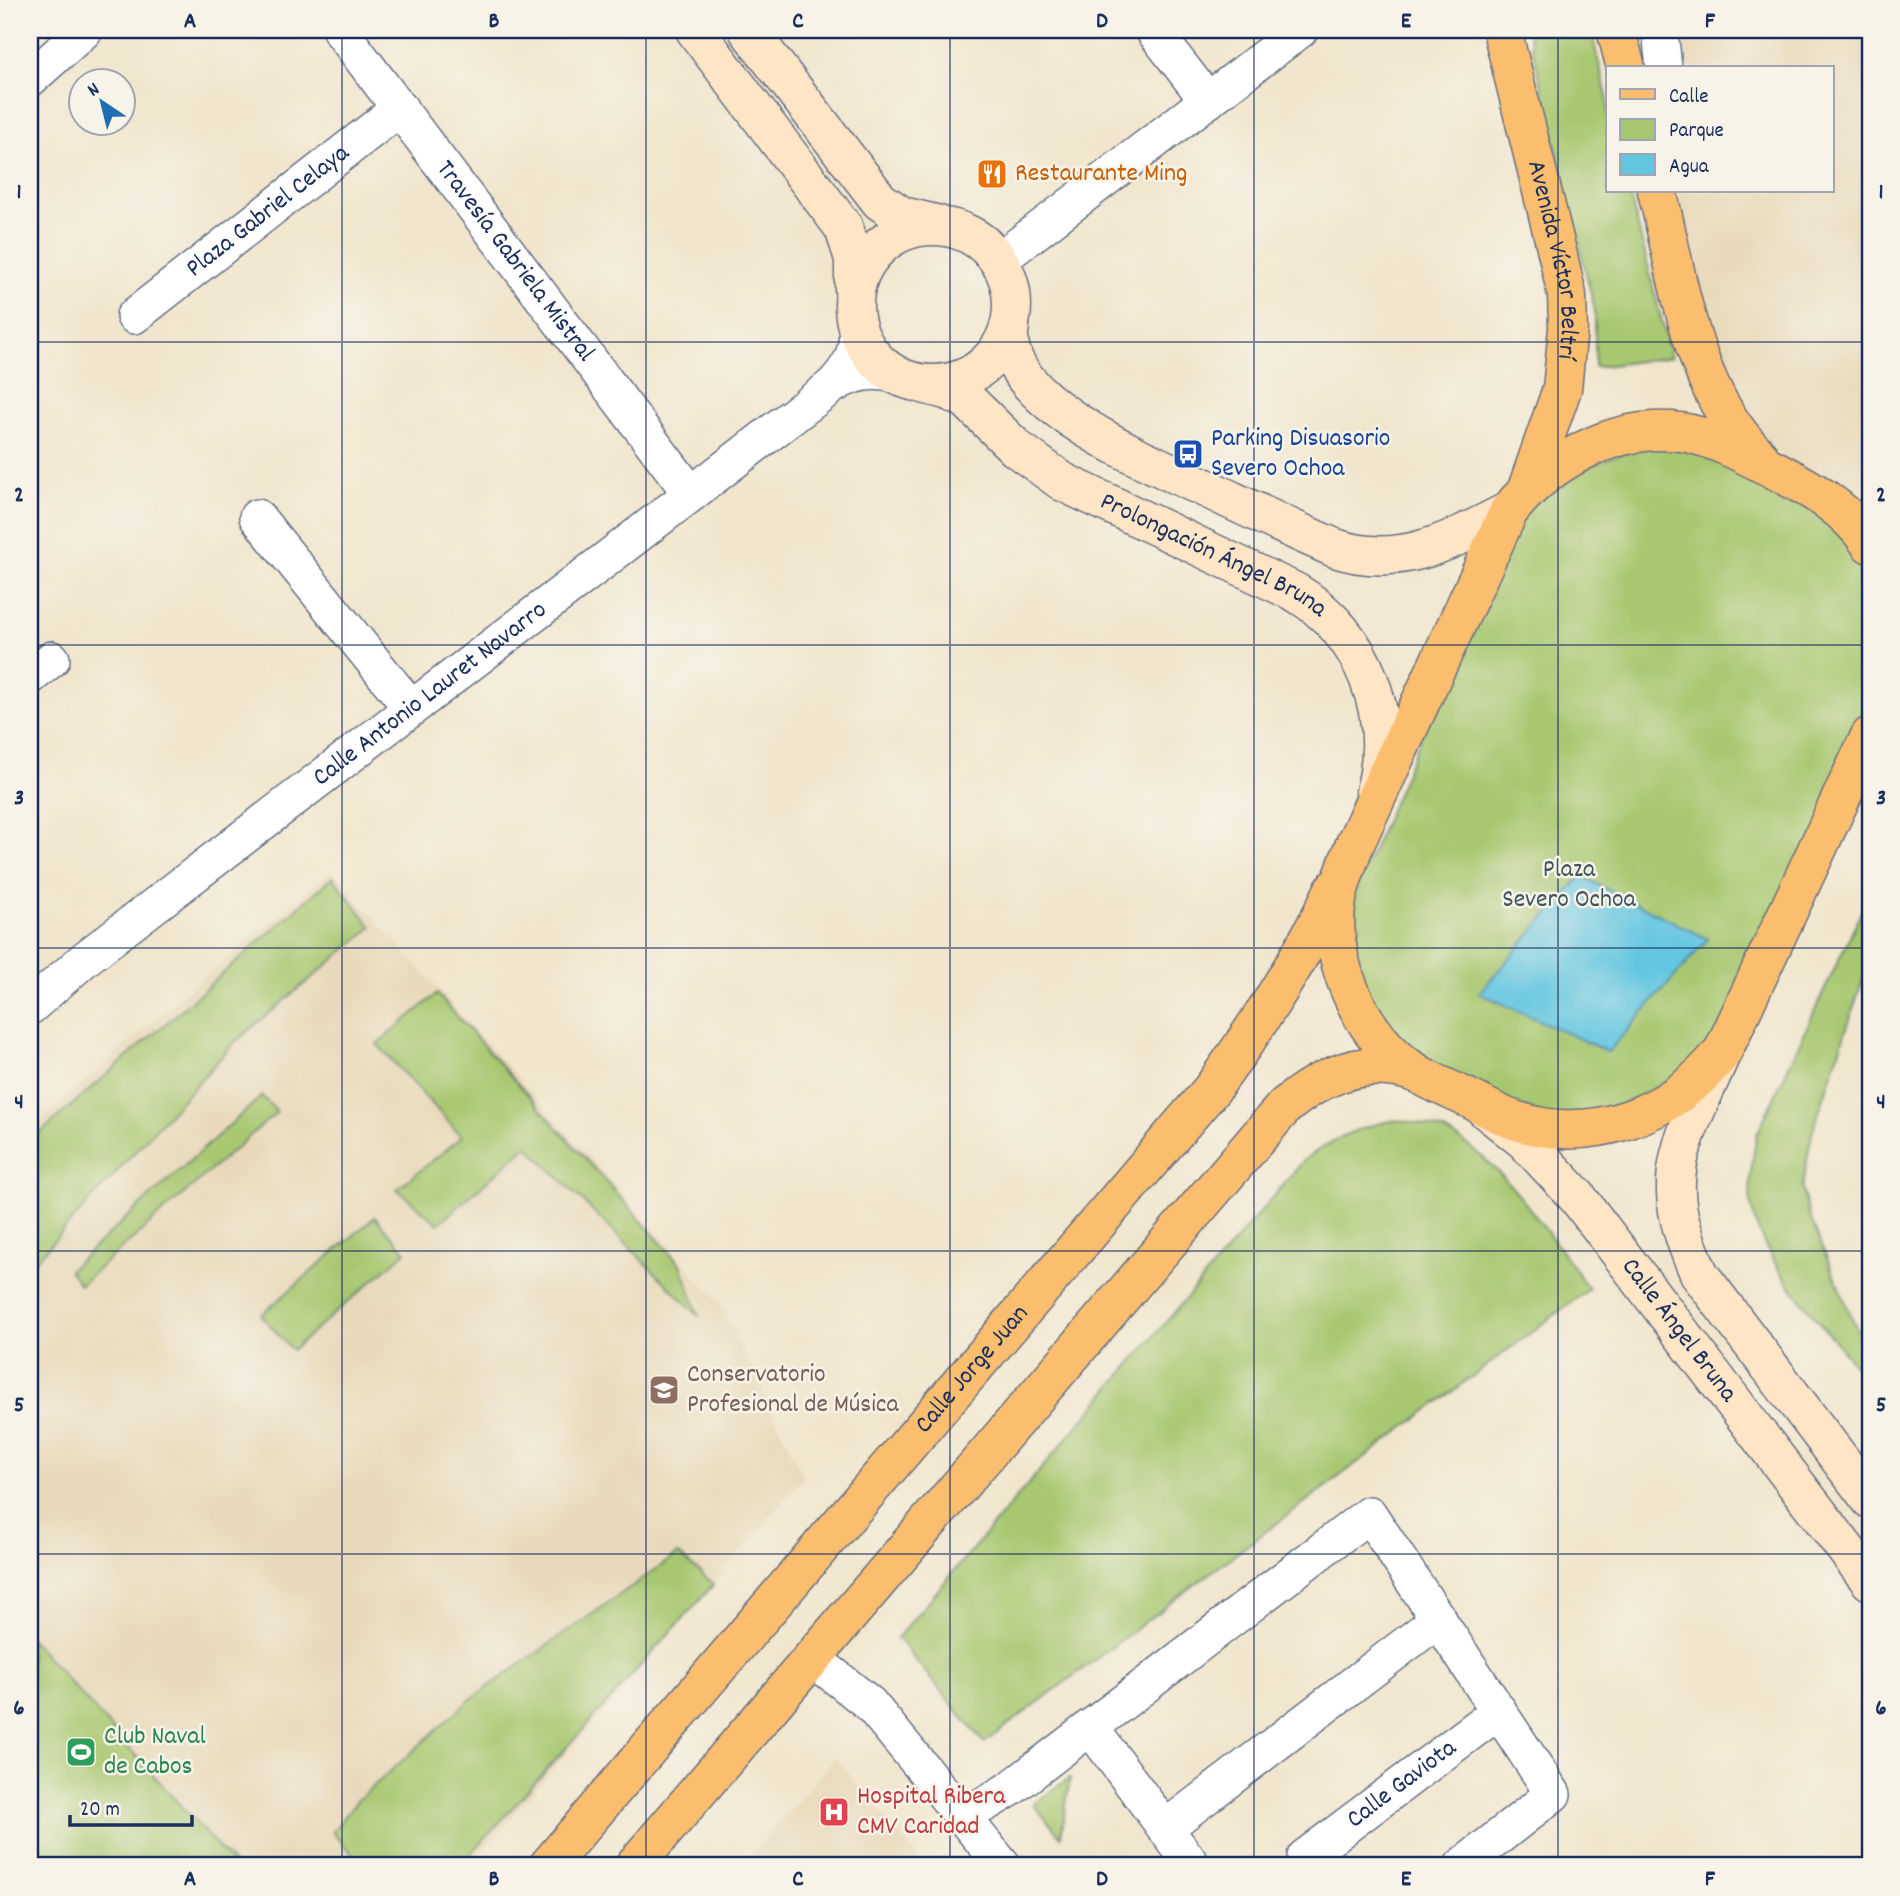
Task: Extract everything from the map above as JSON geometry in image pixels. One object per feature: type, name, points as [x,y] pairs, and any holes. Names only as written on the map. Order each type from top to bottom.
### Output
[{"type":"main road","name":"Avenida Víctor Beltrí","points":[[1502,30],[1567,295],[1568,317],[1567,357],[1562,389],[1518,500]]},
{"type":"main road","points":[[1616,30],[1625,66]]},
{"type":"main road","points":[[1657,192],[1706,375],[1727,419],[1743,441],[1845,516],[1870,544]]},
{"type":"main road","points":[[1870,502],[1846,500],[1802,484],[1712,440],[1680,432],[1643,433],[1610,440],[1578,453],[1549,469],[1518,500],[1362,830],[1336,907],[1336,934],[1348,984],[1361,1013],[1377,1038],[1422,1076],[1511,1119],[1548,1128],[1615,1124],[1645,1115],[1677,1097],[1703,1077],[1723,1051],[1870,736]]},
{"type":"main road","name":"Calle Jorge Juan","points":[[548,1866],[1212,1089],[1254,1031],[1294,966],[1362,830]]},
{"type":"main road","points":[[634,1866],[1284,1107],[1309,1087],[1355,1068],[1389,1067],[1422,1076]]},
{"type":"street","points":[[30,79],[85,30]]},
{"type":"street","name":"Travesía Gabriela Mistral","points":[[340,30],[691,494]]},
{"type":"street","points":[[695,30],[844,228],[854,259],[855,314],[874,358],[910,380],[949,383],[982,368],[998,351],[1010,326]]},
{"type":"street","points":[[748,30],[880,201],[902,216],[948,227],[975,238],[999,260],[1010,285],[1012,313],[1008,347],[1014,365],[1036,390],[1071,419],[1114,444],[1335,548],[1375,556],[1417,553],[1447,543],[1518,500]]},
{"type":"street","points":[[1153,30],[1208,101]]},
{"type":"street","points":[[999,260],[1300,30]]},
{"type":"street","points":[[1660,30],[1664,66]]},
{"type":"street","name":"Plaza Gabriel Celaya","points":[[134,316],[400,108]]},
{"type":"street","points":[[1676,192],[1691,326]]},
{"type":"street","points":[[855,314],[855,288],[865,265],[883,244],[907,231],[948,227]]},
{"type":"street","name":"Calle Antonio Lauret Navarro","points":[[832,386],[852,362],[857,346],[855,314]]},
{"type":"street","name":"Calle Antonio Lauret Navarro","points":[[32,1001],[832,386],[859,373],[879,372],[910,380]]},
{"type":"street","name":"Prolongación Ángel Bruna","points":[[910,380],[966,399],[1016,448],[1063,482],[1295,592],[1326,614],[1354,647],[1365,668],[1377,705],[1381,753],[1362,830]]},
{"type":"street","points":[[257,517],[411,708]]},
{"type":"street","name":"Calle Ángel Bruna","points":[[1723,1051],[1682,1143],[1675,1179],[1675,1200],[1684,1241],[1700,1275],[1870,1499]]},
{"type":"street","name":"Calle Ángel Bruna","points":[[1467,1098],[1525,1141],[1578,1198],[1870,1581]]},
{"type":"street","points":[[963,1817],[1010,1789],[1369,1514],[1553,1794],[1462,1866]]},
{"type":"street","points":[[1165,1828],[1439,1619]]},
{"type":"street","points":[[812,1658],[870,1704],[1003,1866]]},
{"type":"street","name":"Calle Gaviota","points":[[1303,1863],[1499,1711]]},
{"type":"street","points":[[1090,1727],[1194,1866]]},
{"type":"shaded area","points":[[1660,30],[1870,30],[1870,502],[1846,500],[1727,419],[1677,192],[1834,192],[1834,66],[1664,66]]},
{"type":"shaded area","points":[[332,871],[719,1302],[804,1477],[470,1866],[235,1866],[30,1638],[30,1130],[187,991]]},
{"type":"shaded area","name":"Hospital Ribera CMV Caridad","points":[[835,1757],[925,1866],[742,1866]]},
{"type":"green space","points":[[1528,30],[1591,30],[1606,93],[1606,192],[1629,192],[1671,357],[1595,367],[1595,311]]},
{"type":"green space","name":"Plaza Severo Ochoa","points":[[1680,432],[1870,544],[1870,736],[1723,1051],[1580,1128],[1400,1060],[1337,934],[1527,489]]},
{"type":"green space","points":[[333,877],[372,927],[234,1043],[30,1267],[30,1142]]},
{"type":"green space","points":[[1870,893],[1870,958],[1812,1133],[1802,1189],[1810,1218],[1861,1339],[1856,1367],[1795,1293],[1768,1252],[1752,1210],[1750,1182],[1757,1134]]},
{"type":"green space","points":[[437,994],[681,1265],[699,1316],[527,1146],[438,1224],[397,1189],[462,1137],[377,1044]]},
{"type":"green space","points":[[262,1096],[277,1112],[80,1285],[69,1270]]},
{"type":"green space","points":[[1397,1120],[1444,1131],[1485,1159],[1524,1201],[1589,1289],[984,1743],[897,1638],[1305,1159],[1348,1134]]},
{"type":"green space","points":[[375,1217],[406,1252],[292,1350],[261,1315]]},
{"type":"green space","points":[[678,1554],[714,1584],[460,1866],[363,1866],[332,1832],[357,1801],[471,1699]]},
{"type":"green space","name":"Club Naval de Cabos","points":[[30,1638],[235,1866],[30,1866]]},
{"type":"green space","points":[[1070,1778],[1061,1837],[1033,1804]]},
{"type":"water","points":[[1581,876],[1708,939],[1608,1052],[1479,993]]},
{"type":"place","name":"Restaurante Ming","points":[[992,174]]},
{"type":"place","name":"Parking Disuasorio Severo Ochoa","points":[[1188,454]]},
{"type":"place","name":"Conservatorio Profesional de Música","points":[[664,1390]]},
{"type":"place","name":"Club Naval de Cabos","points":[[81,1752]]},
{"type":"place","name":"Hospital Ribera CMV Caridad","points":[[834,1812]]}]
